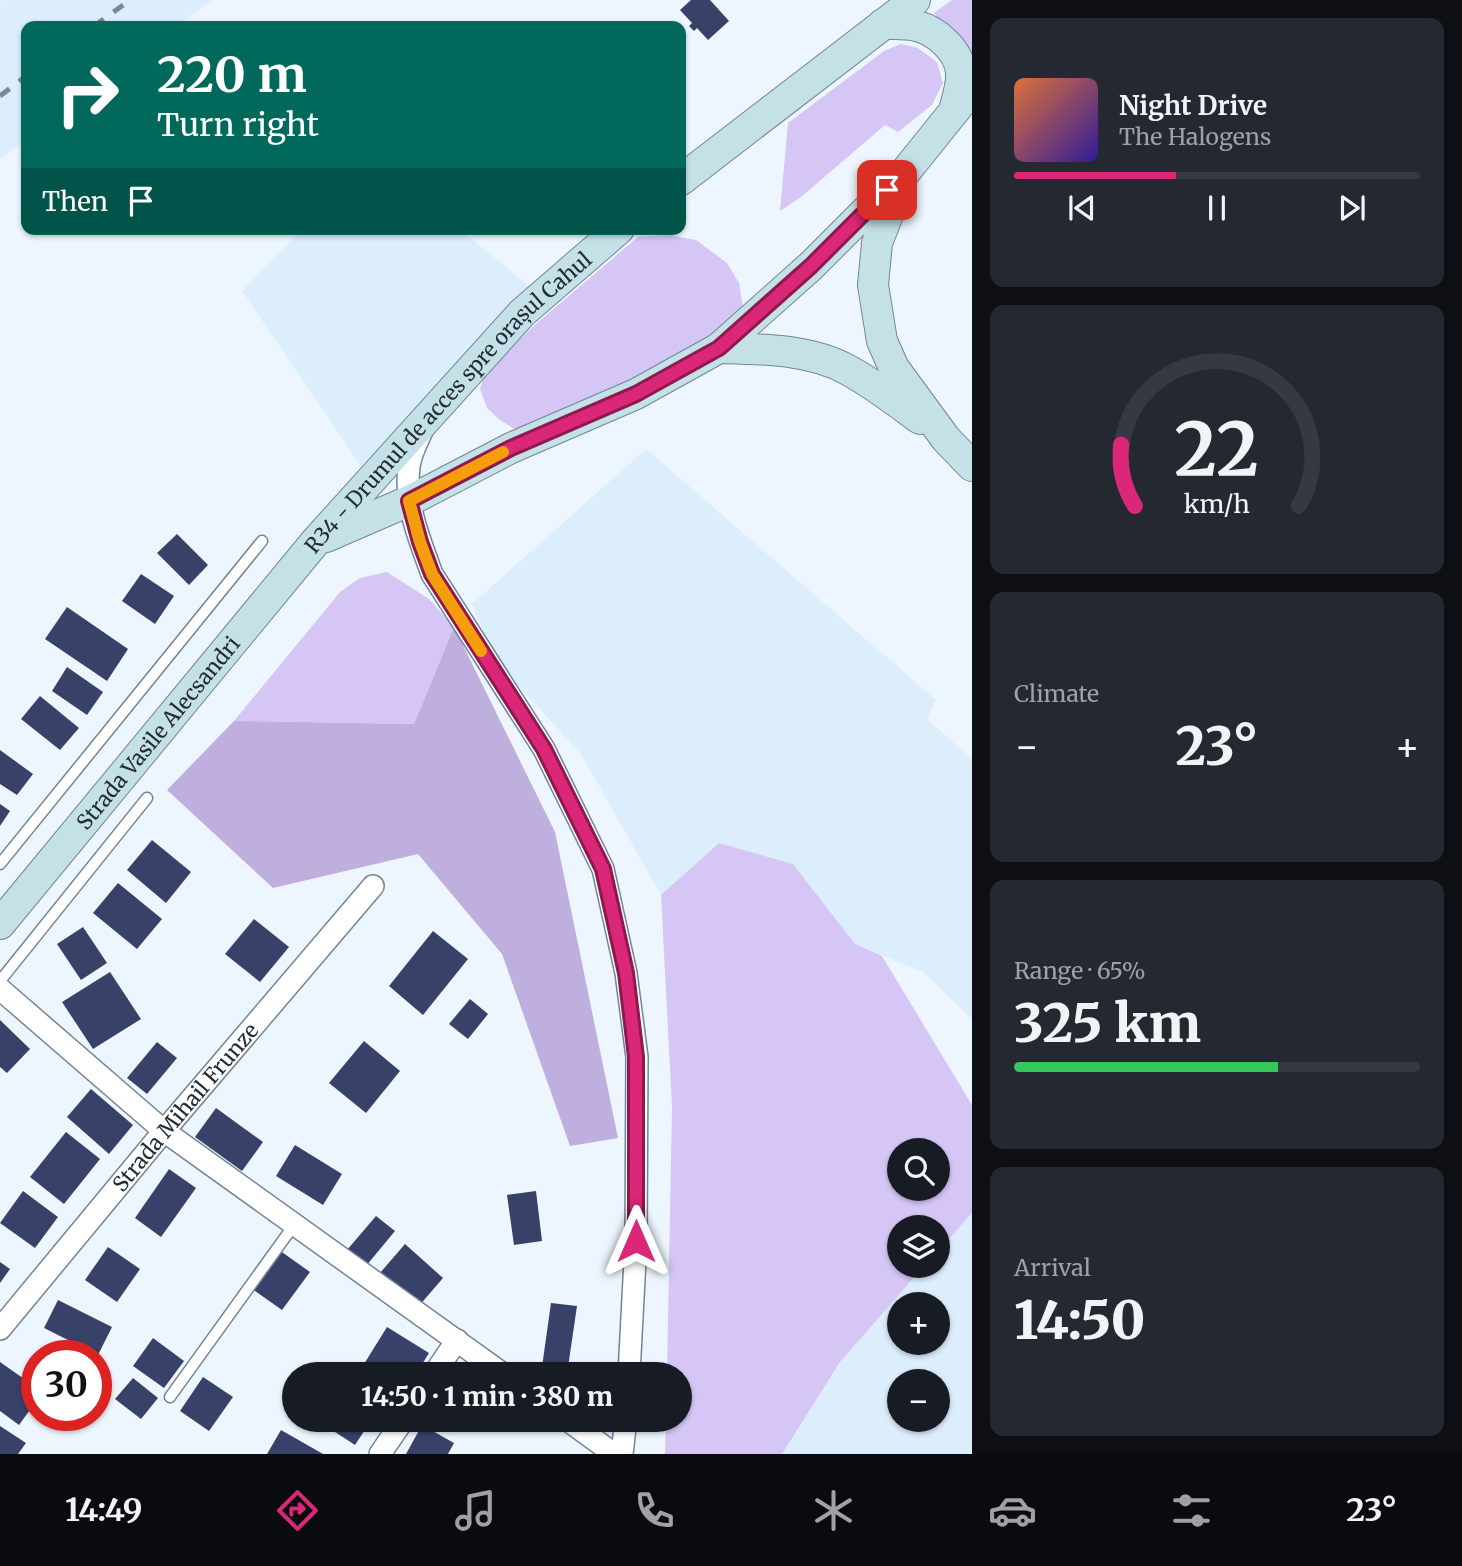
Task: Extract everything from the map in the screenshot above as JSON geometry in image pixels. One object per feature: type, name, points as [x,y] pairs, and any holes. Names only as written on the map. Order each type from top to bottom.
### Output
[{"type":"main road","points":[[686,176],[915,0]]},
{"type":"main road","points":[[883,24],[914,25],[936,35],[947,44],[956,56],[961,71],[963,100]]},
{"type":"main road","name":"R34 - Drumul de acces spre orașul Cahul","points":[[316,541],[409,501],[511,448],[636,394],[719,348],[811,266],[906,171],[963,100]]},
{"type":"main road","points":[[906,171],[877,243],[873,285],[881,341],[894,368],[946,439],[972,466]]},
{"type":"main road","name":"R34 - Drumul de acces spre orașul Cahul","points":[[316,541],[522,313],[612,235]]},
{"type":"main road","points":[[719,348],[785,351],[845,368],[877,387],[946,439]]},
{"type":"main road","name":"Strada Vasile Alecsandri","points":[[0,924],[316,541]]},
{"type":"street","points":[[425,420],[409,466],[409,501],[420,542],[432,574],[544,749],[603,869],[626,973],[636,1057],[636,1241],[630,1362]]},
{"type":"street","name":"Strada Mihail Frunze","points":[[0,1329],[373,886]]},
{"type":"street","points":[[0,989],[164,1131],[487,1362]]},
{"type":"street","points":[[442,1362],[457,1340]]},
{"type":"street","points":[[380,1454],[395,1432]]},
{"type":"street","points":[[584,1432],[614,1454]]},
{"type":"street","points":[[622,1454],[625,1432]]},
{"type":"lane","points":[[0,864],[262,541]]},
{"type":"lane","points":[[0,981],[147,798]]},
{"type":"lane","points":[[170,1397],[294,1225]]},
{"type":"shaded area","points":[[212,0],[184,21],[21,21],[21,143],[0,159],[0,1]]},
{"type":"shaded area","points":[[952,0],[972,0],[970,68],[934,13]]},
{"type":"shaded area","points":[[901,44],[918,48],[937,62],[943,83],[932,105],[898,132],[885,125],[801,197],[780,211],[788,123],[884,51]]},
{"type":"shaded area","points":[[297,235],[466,235],[533,289],[361,466],[242,291]]},
{"type":"shaded area","points":[[668,235],[696,240],[727,263],[739,283],[744,314],[640,378],[516,430],[487,408],[480,389],[485,372],[537,323],[638,237]]},
{"type":"shaded area","points":[[646,449],[936,700],[927,719],[972,759],[972,1019],[922,971],[855,945],[793,864],[719,843],[661,895],[581,754],[496,661],[472,604]]},
{"type":"shaded area","points":[[387,572],[429,599],[454,627],[414,724],[234,721],[340,592],[360,578]]},
{"type":"shaded area","points":[[454,627],[555,832],[618,1138],[570,1146],[502,954],[418,854],[273,888],[167,790],[234,721],[414,724]]},
{"type":"shaded area","points":[[719,843],[793,864],[855,944],[882,956],[972,1105],[972,1213],[950,1238],[950,1215],[887,1215],[887,1278],[914,1278],[901,1292],[887,1292],[887,1308],[840,1362],[782,1454],[665,1454],[666,1432],[692,1432],[692,1362],[667,1362],[672,1107],[661,895]]},
{"type":"shaded area","points":[[972,1213],[972,1454],[782,1454],[840,1362],[887,1308],[887,1355],[950,1355],[950,1292],[901,1292],[914,1278],[950,1278],[950,1238]]},
{"type":"building","points":[[691,0],[710,0],[729,21],[708,40],[697,28],[694,31],[689,26],[692,23],[680,10]]},
{"type":"building","points":[[177,534],[208,565],[189,585],[157,553]]},
{"type":"building","points":[[141,574],[174,596],[155,624],[122,601]]},
{"type":"building","points":[[67,607],[128,649],[107,681],[45,639]]},
{"type":"building","points":[[67,667],[103,692],[87,715],[52,691]]},
{"type":"building","points":[[40,696],[79,728],[60,750],[21,719]]},
{"type":"building","points":[[0,750],[33,774],[17,795],[0,784]]},
{"type":"building","points":[[0,804],[10,811],[0,826]]},
{"type":"building","points":[[152,840],[191,872],[166,903],[127,870]]},
{"type":"building","points":[[118,883],[162,919],[137,949],[93,913]]},
{"type":"building","points":[[254,919],[289,947],[260,982],[225,954]]},
{"type":"building","points":[[83,927],[107,963],[81,980],[57,944]]},
{"type":"building","points":[[433,931],[468,959],[423,1015],[389,986]]},
{"type":"building","points":[[110,972],[141,1019],[93,1049],[62,1002]]},
{"type":"building","points":[[470,999],[488,1014],[468,1039],[449,1024]]},
{"type":"building","points":[[0,1020],[30,1049],[7,1073],[0,1067]]},
{"type":"building","points":[[364,1041],[400,1071],[366,1113],[329,1083]]},
{"type":"building","points":[[157,1042],[177,1058],[147,1094],[127,1078]]},
{"type":"building","points":[[91,1089],[133,1125],[109,1154],[67,1117]]},
{"type":"building","points":[[216,1108],[263,1142],[242,1171],[195,1137]]},
{"type":"building","points":[[66,1132],[100,1159],[64,1204],[30,1177]]},
{"type":"building","points":[[295,1145],[342,1174],[323,1205],[276,1176]]},
{"type":"building","points":[[169,1169],[196,1188],[161,1237],[135,1218]]},
{"type":"building","points":[[23,1191],[58,1217],[35,1248],[0,1223]]},
{"type":"building","points":[[536,1191],[542,1241],[514,1245],[507,1195]]},
{"type":"building","points":[[376,1216],[395,1231],[366,1266],[347,1250]]},
{"type":"building","points":[[405,1244],[443,1278],[418,1307],[380,1273]]},
{"type":"building","points":[[108,1247],[140,1269],[117,1302],[85,1280]]},
{"type":"building","points":[[279,1250],[310,1272],[282,1310],[251,1288]]},
{"type":"building","points":[[0,1262],[10,1269],[0,1283]]},
{"type":"building","points":[[58,1300],[112,1327],[106,1340],[68,1340],[44,1328]]},
{"type":"building","points":[[551,1303],[577,1306],[569,1362],[543,1362]]},
{"type":"building","points":[[387,1327],[429,1353],[423,1362],[365,1362]]},
{"type":"building","points":[[153,1338],[184,1361],[164,1388],[133,1366]]},
{"type":"building","points":[[0,1362],[21,1377],[21,1422],[19,1425],[0,1411]]},
{"type":"building","points":[[203,1377],[233,1397],[209,1431],[180,1411]]},
{"type":"building","points":[[133,1378],[158,1398],[141,1419],[115,1399]]},
{"type":"building","points":[[0,1426],[26,1443],[18,1454],[0,1454]]},
{"type":"building","points":[[281,1430],[323,1454],[267,1454]]},
{"type":"building","points":[[335,1432],[364,1432],[355,1445]]},
{"type":"building","points":[[418,1432],[434,1432],[454,1443],[448,1454],[406,1454]]},
{"type":"railway","points":[[101,21],[130,0]]},
{"type":"railway","points":[[0,96],[21,80]]},
{"type":"slow traffic","points":[[481,651],[432,574],[409,501],[503,452]]},
{"type":"route","points":[[636,1241],[636,1057],[626,973],[603,869],[544,749],[432,574],[409,501],[511,448],[636,394],[719,348],[811,266],[887,190]]}]
